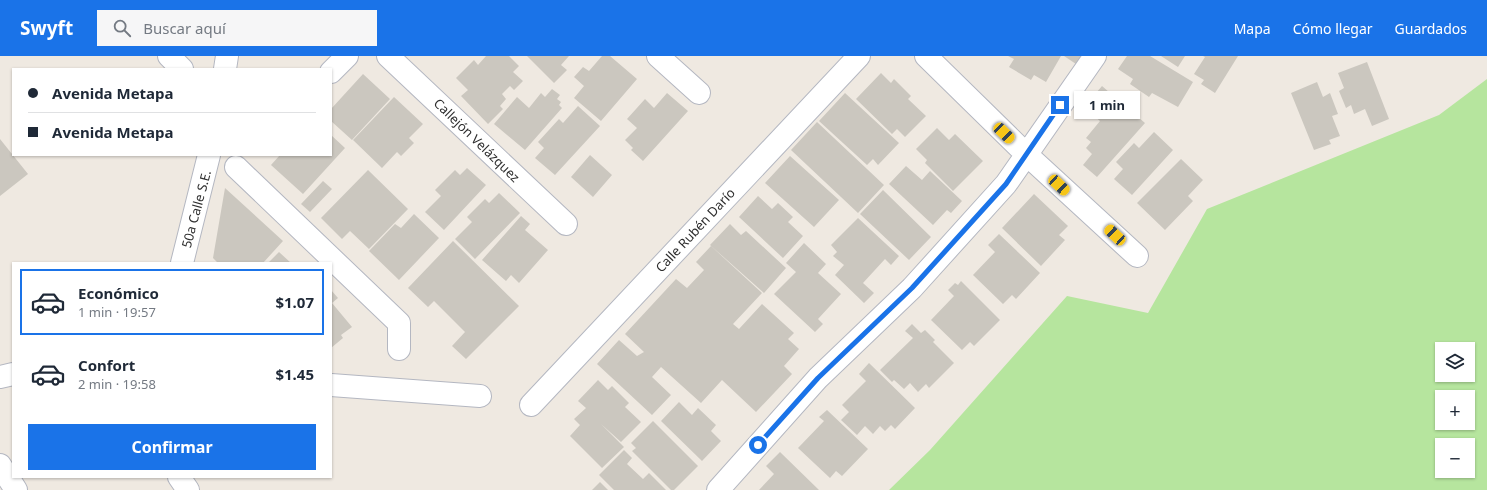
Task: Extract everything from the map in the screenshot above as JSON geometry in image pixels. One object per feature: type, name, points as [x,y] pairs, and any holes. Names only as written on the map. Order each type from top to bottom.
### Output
[{"type":"street","points":[[169,56],[181,68]]},
{"type":"street","points":[[224,68],[227,56]]},
{"type":"street","points":[[332,71],[347,56]]},
{"type":"street","name":"Callejón Velázquez","points":[[388,56],[566,224]]},
{"type":"street","points":[[658,56],[699,93]]},
{"type":"street","name":"Calle Rubén Darío","points":[[531,404],[859,56]]},
{"type":"street","points":[[926,56],[1026,154],[1137,256]]},
{"type":"street","points":[[718,490],[818,378],[912,288],[1006,184],[1095,56]]},
{"type":"street","points":[[209,159],[242,161],[399,323],[399,348]]},
{"type":"street","name":"50a Calle S.E.","points":[[182,262],[209,159]]},
{"type":"street","points":[[0,378],[12,374]]},
{"type":"street","points":[[332,385],[480,396]]},
{"type":"street","points":[[0,465],[10,488]]},
{"type":"street","points":[[180,478],[188,490]]},
{"type":"green space","points":[[1487,79],[1487,490],[889,490],[930,450],[1067,296],[1148,313],[1207,209],[1439,115]]},
{"type":"building","points":[[486,56],[509,56],[519,66],[513,72],[523,81],[514,90],[510,86],[502,94],[506,99],[500,106],[503,109],[488,124],[461,96],[468,90],[456,78],[474,60],[478,65]]},
{"type":"building","points":[[527,56],[569,56],[561,65],[567,70],[554,83]]},
{"type":"building","points":[[602,56],[610,56],[637,79],[601,121],[574,98],[584,86],[574,77],[583,67],[589,71]]},
{"type":"building","points":[[1008,56],[1061,56],[1046,82],[1034,75],[1031,80],[1009,67],[1014,59]]},
{"type":"building","points":[[1064,56],[1081,56],[1076,64]]},
{"type":"building","points":[[1127,56],[1150,56],[1193,82],[1178,107],[1152,93],[1149,97],[1130,84],[1133,79],[1118,69]]},
{"type":"building","points":[[1161,56],[1185,56],[1178,67]]},
{"type":"building","points":[[1203,56],[1238,56],[1215,93],[1201,84],[1204,80],[1194,74],[1205,57]]},
{"type":"building","points":[[1367,62],[1389,119],[1372,126],[1365,109],[1354,114],[1351,105],[1346,108],[1339,91],[1344,88],[1338,73]]},
{"type":"building","points":[[881,73],[891,83],[894,79],[911,96],[908,99],[926,116],[905,137],[897,129],[892,134],[856,99]]},
{"type":"building","points":[[363,74],[390,99],[352,140],[332,122],[332,108]]},
{"type":"building","points":[[1317,82],[1323,97],[1330,93],[1338,114],[1332,116],[1340,136],[1329,140],[1331,144],[1314,150],[1291,93]]},
{"type":"building","points":[[1102,86],[1145,123],[1097,177],[1083,165],[1092,154],[1086,148],[1091,142],[1086,138],[1100,121],[1084,107]]},
{"type":"building","points":[[552,89],[560,95],[557,99],[561,102],[559,105],[562,108],[525,150],[494,124],[517,97],[529,108],[541,93],[545,97]]},
{"type":"building","points":[[667,93],[688,111],[643,161],[631,150],[633,148],[625,140],[637,128],[627,119],[645,99],[654,108]]},
{"type":"building","points":[[845,93],[899,143],[878,165],[873,159],[867,165],[819,121]]},
{"type":"building","points":[[394,97],[423,124],[409,138],[414,143],[401,156],[397,152],[382,168],[353,140]]},
{"type":"building","points":[[578,106],[600,126],[555,175],[535,158],[544,148],[538,142],[559,119],[563,123]]},
{"type":"building","points":[[817,122],[884,185],[858,213],[791,150]]},
{"type":"building","points":[[937,128],[949,140],[955,134],[983,161],[953,191],[925,163],[927,160],[916,149]]},
{"type":"building","points":[[1154,132],[1173,150],[1132,195],[1114,179],[1123,169],[1116,162],[1134,143],[1139,148]]},
{"type":"building","points":[[332,136],[345,148],[303,194],[271,165],[279,156],[332,156]]},
{"type":"building","points":[[0,139],[12,156],[28,174],[0,196]]},
{"type":"building","points":[[590,155],[612,175],[593,197],[571,177]]},
{"type":"building","points":[[790,156],[839,200],[814,227],[765,183]]},
{"type":"building","points":[[1181,159],[1203,180],[1188,196],[1193,201],[1165,230],[1137,203]]},
{"type":"building","points":[[906,166],[922,180],[930,171],[962,201],[951,213],[947,210],[933,225],[889,184]]},
{"type":"building","points":[[467,168],[486,185],[444,230],[425,212],[441,196],[435,190],[455,170],[460,175]]},
{"type":"building","points":[[368,170],[408,209],[369,249],[350,231],[342,239],[321,218]]},
{"type":"building","points":[[323,181],[332,189],[310,212],[301,204]]},
{"type":"building","points":[[225,188],[283,241],[264,262],[217,262],[213,258]]},
{"type":"building","points":[[883,190],[931,237],[909,260],[860,214]]},
{"type":"building","points":[[499,193],[520,213],[475,259],[455,239],[472,222],[467,217],[485,199],[489,203]]},
{"type":"building","points":[[1034,194],[1068,226],[1059,235],[1065,240],[1041,266],[1002,228]]},
{"type":"building","points":[[758,196],[772,209],[778,203],[793,217],[788,222],[803,236],[783,258],[739,217]]},
{"type":"building","points":[[414,214],[439,238],[399,280],[369,251],[395,224],[401,228]]},
{"type":"building","points":[[521,216],[530,224],[525,230],[548,250],[519,283],[511,275],[506,281],[482,260]]},
{"type":"building","points":[[858,218],[899,256],[891,265],[885,259],[863,283],[874,293],[864,303],[835,275],[844,265],[833,256],[837,252],[831,245]]},
{"type":"building","points":[[730,224],[741,235],[746,231],[786,268],[764,293],[710,245]]},
{"type":"building","points":[[999,234],[1040,273],[1016,299],[1012,295],[1003,304],[973,275],[995,252],[988,245]]},
{"type":"building","points":[[453,241],[519,306],[466,359],[452,346],[465,332],[434,301],[428,307],[408,288]]},
{"type":"building","points":[[804,243],[826,264],[818,273],[841,294],[818,319],[823,324],[815,332],[774,294],[796,272],[786,263]]},
{"type":"building","points":[[711,246],[762,293],[733,324],[739,329],[762,304],[794,333],[788,339],[799,349],[784,366],[792,374],[756,412],[722,380],[701,403],[661,367],[652,377],[671,395],[652,415],[597,364],[619,340],[637,356],[644,352],[625,334],[676,279],[687,288],[704,270],[696,262]]},
{"type":"building","points":[[279,252],[290,262],[269,262]]},
{"type":"building","points":[[961,281],[1000,320],[974,346],[970,342],[962,350],[931,320],[954,296],[948,290],[955,283],[958,285]]},
{"type":"building","points":[[332,291],[338,298],[332,303]]},
{"type":"building","points":[[332,303],[352,327],[341,335],[343,338],[332,347]]},
{"type":"building","points":[[912,324],[921,333],[925,330],[935,340],[933,342],[954,363],[929,388],[926,384],[918,392],[910,383],[904,389],[894,380],[892,382],[880,370],[913,338],[905,331]]},
{"type":"building","points":[[869,363],[915,408],[895,429],[891,425],[885,431],[880,426],[873,434],[865,426],[857,435],[841,420],[849,412],[842,405],[866,381],[859,374]]},
{"type":"building","points":[[598,380],[608,390],[612,386],[629,403],[625,407],[641,422],[621,442],[601,424],[624,447],[602,468],[570,436],[580,425],[574,419],[586,408],[578,401]]},
{"type":"building","points":[[679,402],[692,415],[698,408],[716,425],[711,431],[721,441],[702,461],[661,421]]},
{"type":"building","points":[[827,410],[868,449],[842,476],[836,471],[830,478],[798,448],[824,421],[819,417]]},
{"type":"building","points":[[653,421],[698,466],[674,490],[671,490],[632,451],[636,448],[631,443]]},
{"type":"building","points":[[624,450],[632,458],[627,464],[643,479],[649,473],[666,490],[614,490],[599,475]]},
{"type":"building","points":[[780,452],[819,490],[759,490],[774,474],[766,466]]},
{"type":"building","points":[[600,482],[608,490],[592,490]]},
{"type":"route","points":[[758,445],[818,378],[912,288],[1006,184],[1060,105]]}]
